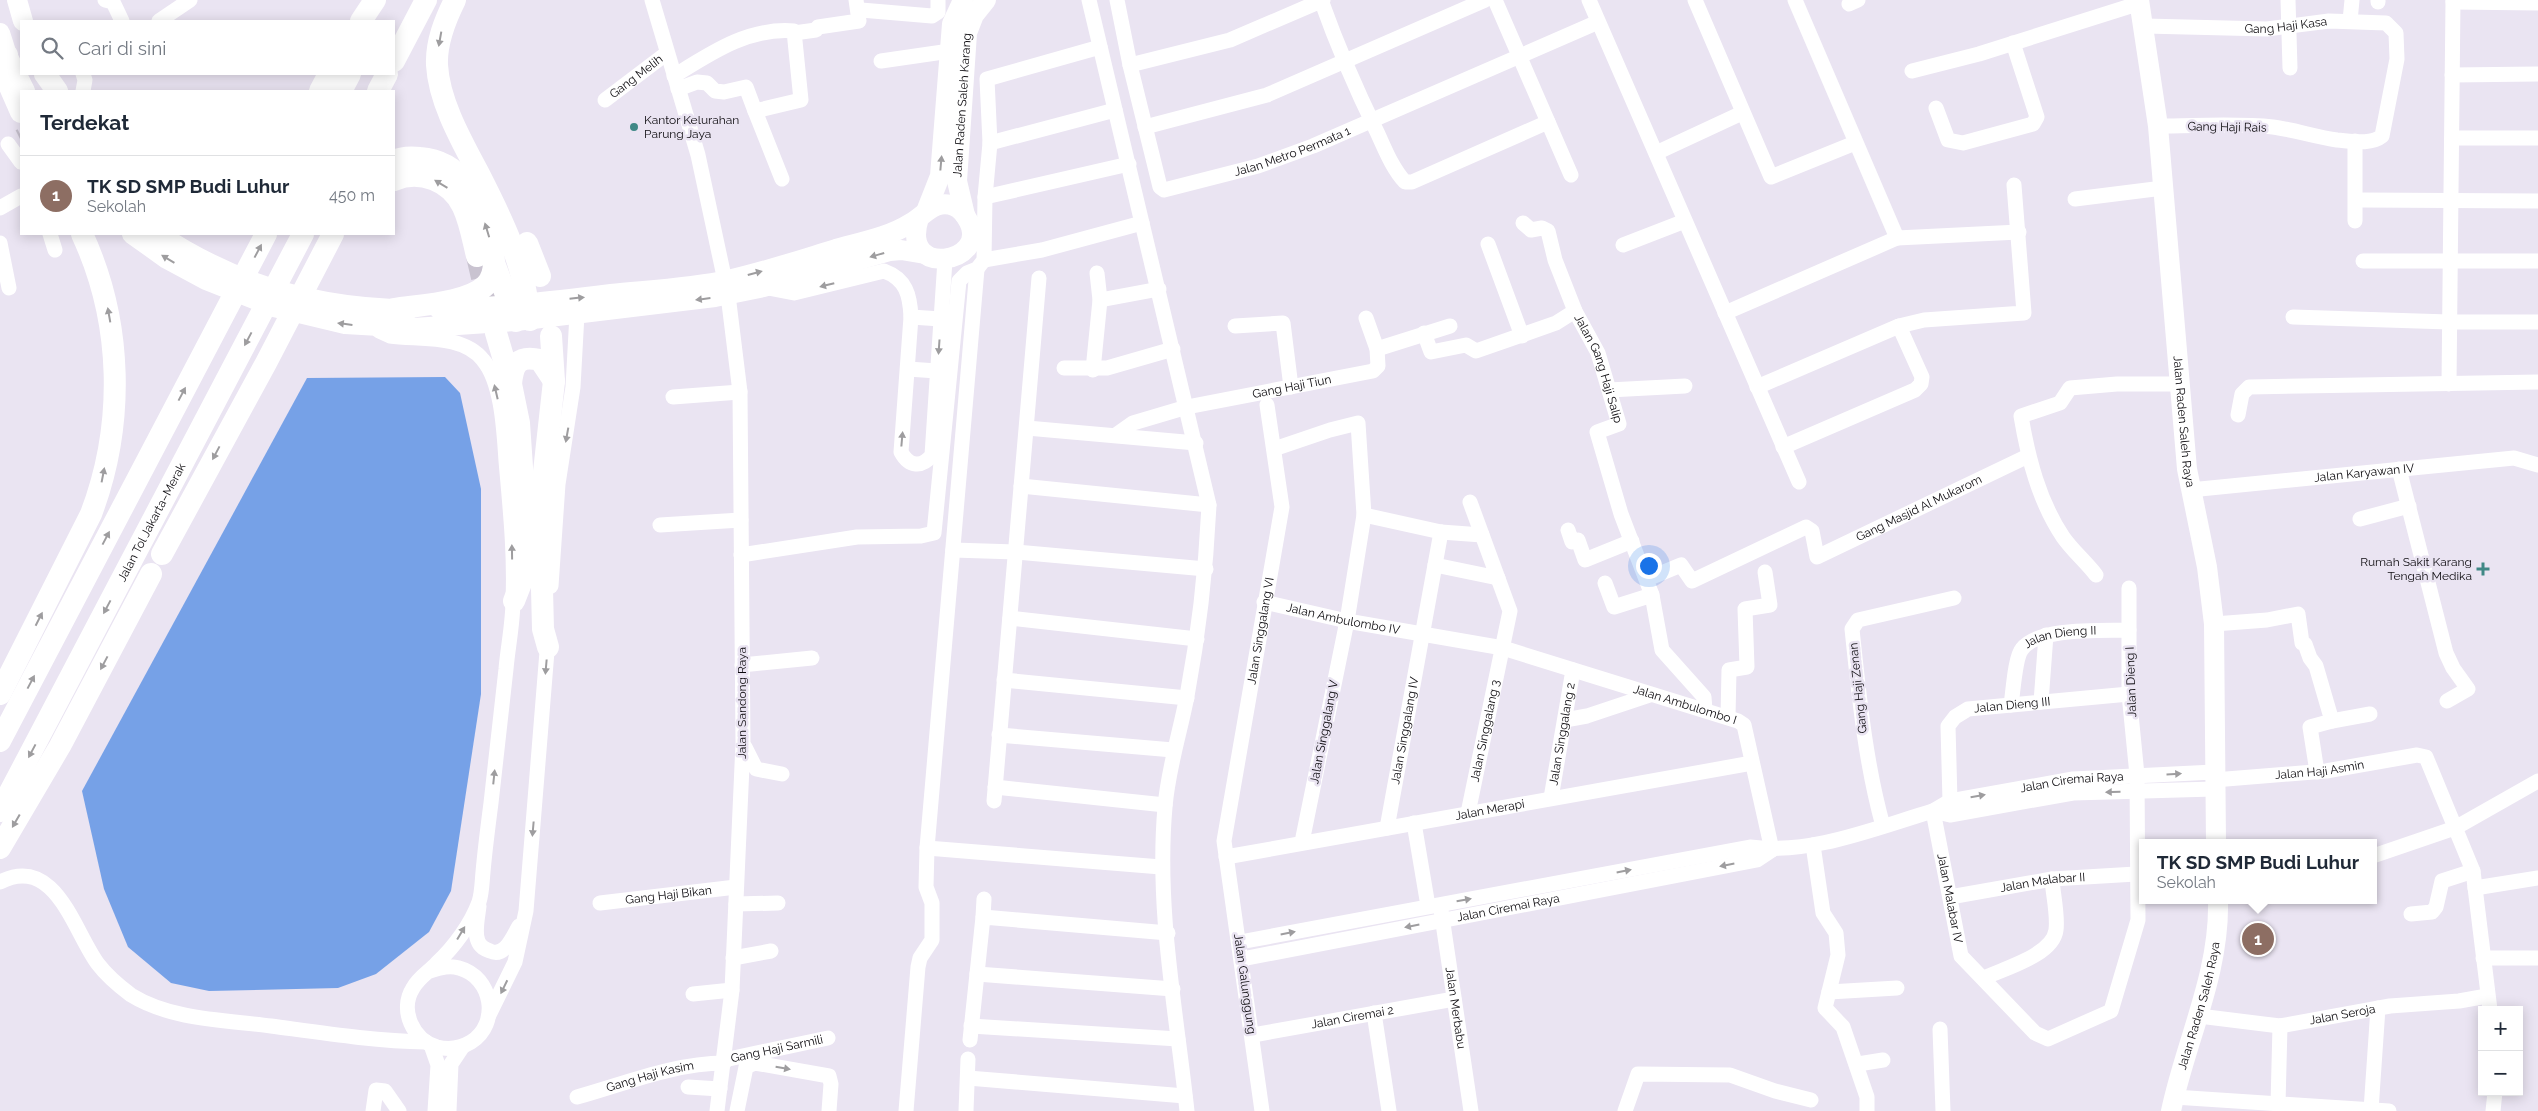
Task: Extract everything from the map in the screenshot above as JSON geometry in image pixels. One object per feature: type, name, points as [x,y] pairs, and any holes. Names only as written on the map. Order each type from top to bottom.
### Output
[{"type":"highway","points":[[357,20],[368,0]]},
{"type":"highway","points":[[362,20],[375,0]]},
{"type":"highway","points":[[379,20],[389,0]]},
{"type":"highway","points":[[395,59],[426,0]]},
{"type":"highway","points":[[455,0],[440,34],[437,63],[439,81],[451,120],[506,228],[518,259],[521,312]]},
{"type":"highway","points":[[7,55],[8,80],[20,110]]},
{"type":"highway","points":[[46,75],[56,90]]},
{"type":"highway","points":[[321,90],[328,75]]},
{"type":"highway","points":[[342,90],[349,75]]},
{"type":"highway","points":[[379,90],[386,75]]},
{"type":"highway","points":[[445,97],[462,115],[531,250],[540,276]]},
{"type":"highway","points":[[394,309],[453,299],[475,292],[490,279],[486,259],[482,213],[469,186],[451,168],[426,158],[412,157],[395,160]]},
{"type":"highway","points":[[395,180],[413,175],[426,176],[446,186],[463,206],[486,259],[521,312]]},
{"type":"highway","points":[[0,694],[90,514],[100,489],[115,410],[113,334],[98,272],[82,235]]},
{"type":"highway","points":[[0,741],[265,235]]},
{"type":"highway","name":"Jalan Tol Jakarta–Merak","points":[[0,811],[302,235]]},
{"type":"highway","points":[[162,554],[332,235]]},
{"type":"highway","points":[[239,410],[349,235]]},
{"type":"highway","points":[[496,333],[511,384],[519,423],[528,555],[525,573],[514,601]]},
{"type":"highway","points":[[548,646],[543,629],[540,508],[554,381],[551,336]]},
{"type":"highway","points":[[511,384],[512,371],[517,362],[528,357],[540,360],[554,381]]},
{"type":"highway","points":[[0,848],[60,746],[152,574]]},
{"type":"main road","points":[[17,0],[23,20]]},
{"type":"main road","name":"Jalan Raden Saleh Karang","points":[[923,214],[940,176],[952,24],[963,0]]},
{"type":"main road","name":"Jalan Raden Saleh Karang","points":[[965,215],[957,181],[968,33],[974,16],[986,0]]},
{"type":"main road","name":"Jalan Raden Saleh Raya","points":[[2140,2],[2145,26],[2158,126],[2190,490],[2207,567],[2214,624],[2216,839]]},
{"type":"main road","points":[[0,33],[7,55],[24,90]]},
{"type":"main road","points":[[38,75],[43,90]]},
{"type":"main road","points":[[133,235],[167,259],[209,272],[290,295],[334,304],[394,309],[521,312],[577,314],[726,288],[893,232],[940,204],[954,206],[965,215],[971,225],[971,238],[968,243],[957,257],[945,260],[938,260],[925,254],[901,250],[764,287],[726,288],[521,312],[414,328],[368,326],[322,320],[274,307],[209,272],[161,235]]},
{"type":"main road","points":[[923,214],[915,230],[917,243],[925,254]]},
{"type":"main road","name":"Jalan Raden Saleh Raya","points":[[2172,1104],[2199,1016],[2216,947],[2218,904]]},
{"type":"street","points":[[105,0],[113,2],[122,20]]},
{"type":"street","points":[[160,20],[190,0]]},
{"type":"street","name":"Jalan Sandong Raya","points":[[652,0],[701,168],[726,288],[740,392],[743,743],[732,990],[716,1111]]},
{"type":"street","points":[[676,82],[733,41],[776,29],[794,31],[794,33],[816,30],[818,27],[859,21],[858,5],[932,16],[938,12],[938,0]]},
{"type":"street","points":[[968,1078],[1186,1104],[1161,867],[1165,805],[1174,750],[1197,639],[1206,569],[1209,504],[1089,0]]},
{"type":"street","name":"Jalan Metro Permata 1","points":[[1117,0],[1145,127],[1160,187],[1164,190],[1258,166],[1372,121],[1598,22]]},
{"type":"street","points":[[1130,65],[1230,40],[1322,0],[1346,63],[1372,121],[1397,173],[1406,182],[1412,182],[1548,122]]},
{"type":"street","points":[[1145,127],[1268,95],[1346,63],[1485,0]]},
{"type":"street","points":[[1495,0],[1571,175]]},
{"type":"street","points":[[1589,0],[1799,482]]},
{"type":"street","points":[[1695,0],[1771,177],[1855,143]]},
{"type":"street","points":[[1795,0],[1897,238]]},
{"type":"street","points":[[2288,0],[2290,68]]},
{"type":"street","points":[[2350,21],[2352,0]]},
{"type":"street","points":[[2449,384],[2448,322],[2452,201],[2453,1],[2538,3]]},
{"type":"street","points":[[1912,71],[1979,54],[2140,2]]},
{"type":"street","name":"Gang Haji Kasa","points":[[2145,26],[2268,29],[2309,22],[2378,21],[2390,25],[2396,33],[2396,58]]},
{"type":"street","points":[[755,111],[801,100],[794,33]]},
{"type":"street","points":[[1936,108],[1948,140],[1963,143],[2033,124],[2037,117],[2013,43]]},
{"type":"street","points":[[906,1111],[918,967],[920,958],[932,940],[932,903],[926,887],[927,848],[990,143],[987,79],[1100,47]]},
{"type":"street","points":[[882,61],[950,51]]},
{"type":"street","name":"Gang Melih","points":[[605,100],[667,53]]},
{"type":"street","name":"Gang Haji Rais","points":[[2158,126],[2275,127],[2329,139],[2374,140],[2382,136],[2396,58]]},
{"type":"street","points":[[2452,75],[2538,74]]},
{"type":"street","points":[[83,75],[85,80],[83,90]]},
{"type":"street","points":[[676,82],[707,83],[715,91],[724,92],[746,87],[782,179]]},
{"type":"street","points":[[990,143],[1115,110]]},
{"type":"street","points":[[1656,153],[1742,113]]},
{"type":"street","points":[[2452,138],[2538,138]]},
{"type":"street","points":[[2355,141],[2355,221]]},
{"type":"street","points":[[9,143],[20,160]]},
{"type":"street","points":[[985,197],[1129,164]]},
{"type":"street","points":[[1757,387],[1899,326],[1924,320],[2024,313],[2014,185]]},
{"type":"street","points":[[2075,199],[2163,188]]},
{"type":"street","points":[[0,208],[20,197]]},
{"type":"street","points":[[2361,200],[2538,201]]},
{"type":"street","points":[[1623,245],[1685,222]]},
{"type":"street","points":[[741,555],[858,537],[922,536],[934,533],[959,281],[967,273],[980,265],[1142,223]]},
{"type":"street","name":"Jalan Gang Haji Salip","points":[[1523,223],[1531,230],[1542,228],[1548,231],[1555,260],[1576,311],[1598,353],[1619,424],[1597,432],[1621,514],[1647,579],[1662,650],[1704,697],[1705,710]]},
{"type":"street","points":[[1725,313],[1897,238],[2019,232]]},
{"type":"street","points":[[50,235],[54,250]]},
{"type":"street","points":[[0,243],[9,288]]},
{"type":"street","points":[[1488,244],[1522,336]]},
{"type":"street","points":[[764,287],[794,293],[884,271],[896,275],[905,285],[910,301],[911,317],[901,452],[905,460],[912,464],[920,465],[932,455],[945,260]]},
{"type":"street","points":[[2363,261],[2538,260]]},
{"type":"street","points":[[1093,370],[1100,300],[1097,273]]},
{"type":"street","points":[[1040,278],[994,794],[1165,805]]},
{"type":"street","points":[[1100,300],[1159,289]]},
{"type":"street","points":[[1424,333],[1431,352],[1466,345],[1476,351],[1556,323],[1576,311]]},
{"type":"street","points":[[449,1111],[451,1064],[463,1046],[480,1034],[515,962],[526,911],[548,646],[558,484],[573,387],[577,314]]},
{"type":"street","points":[[911,317],[941,319]]},
{"type":"street","points":[[2293,317],[2448,322],[2538,322]]},
{"type":"street","points":[[1366,318],[1377,349],[1450,326]]},
{"type":"street","points":[[1235,326],[1283,323],[1291,387]]},
{"type":"street","points":[[368,326],[390,336],[462,344],[472,349],[486,362],[494,383],[505,440],[512,535],[514,601],[480,901],[478,941],[484,949],[493,953],[502,950],[510,944],[526,911]]},
{"type":"street","points":[[1783,447],[1915,390],[1921,384],[1922,377],[1899,326]]},
{"type":"street","points":[[1064,368],[1093,370],[1173,349]]},
{"type":"street","name":"Gang Haji Tiun","points":[[1116,434],[1133,423],[1187,407],[1373,371],[1378,366],[1377,349]]},
{"type":"street","points":[[908,370],[937,371]]},
{"type":"street","points":[[2238,415],[2242,394],[2249,387],[2538,382]]},
{"type":"street","points":[[2096,575],[2064,537],[2041,491],[2028,456],[2021,416],[2060,403],[2070,388],[2117,384],[2180,384]]},
{"type":"street","points":[[1609,390],[1685,386]]},
{"type":"street","points":[[673,396],[740,392]]},
{"type":"street","name":"Jalan Singgalang VI","points":[[1226,857],[1224,841],[1282,506],[1267,405]]},
{"type":"street","name":"Jalan Singgalang V","points":[[1274,449],[1330,430],[1358,423],[1364,515],[1347,621],[1302,842]]},
{"type":"street","points":[[1027,428],[1116,434],[1196,443]]},
{"type":"street","name":"Gang Masjid Al Mukarom","points":[[1647,579],[1681,565],[1692,581],[1806,527],[1812,531],[1817,557],[2028,456]]},
{"type":"street","name":"Jalan Karyawan IV","points":[[2190,490],[2514,458],[2538,465]]},
{"type":"street","points":[[2400,469],[2446,653],[2453,668],[2468,688],[2447,702]]},
{"type":"street","points":[[1021,486],[1209,504]]},
{"type":"street","points":[[1470,502],[1510,611],[1503,648]]},
{"type":"street","points":[[2360,519],[2409,506]]},
{"type":"street","points":[[1364,515],[1441,532],[1482,535]]},
{"type":"street","points":[[660,525],[741,520]]},
{"type":"street","points":[[1568,530],[1572,542],[1578,540],[1585,560],[1632,541]]},
{"type":"street","name":"Jalan Singgalang IV","points":[[1387,828],[1424,635],[1441,532]]},
{"type":"street","points":[[953,550],[1016,552],[1206,569]]},
{"type":"street","points":[[1435,565],[1498,578]]},
{"type":"street","points":[[1728,718],[1728,670],[1746,667],[1745,609],[1770,605],[1765,572]]},
{"type":"street","points":[[1605,583],[1614,607],[1652,596]]},
{"type":"street","name":"Jalan Dieng I","points":[[2129,588],[2129,694],[2137,775],[2136,874]]},
{"type":"street","name":"Gang Haji Zenan","points":[[1883,826],[1872,785],[1862,729],[1852,629],[1858,620],[1954,598]]},
{"type":"street","name":"Jalan Ambulombo IV","points":[[1264,602],[1347,621],[1424,635]]},
{"type":"street","points":[[2214,624],[2267,620],[2298,614],[2302,643],[2305,644],[2310,658],[2316,666],[2332,721]]},
{"type":"street","points":[[1010,618],[1197,639]]},
{"type":"street","name":"Jalan Dieng II","points":[[2011,705],[2020,651],[2028,644],[2046,635],[2129,630]]},
{"type":"street","name":"Jalan Ambulombo I","points":[[1424,635],[1503,648],[1738,721],[1744,726],[1772,850]]},
{"type":"street","points":[[2041,702],[2046,635]]},
{"type":"street","name":"Jalan Singgalang 3","points":[[1468,813],[1503,648]]},
{"type":"street","points":[[742,665],[812,658]]},
{"type":"street","name":"Jalan Singgalang 2","points":[[1551,798],[1573,670]]},
{"type":"street","points":[[1004,680],[1186,698]]},
{"type":"street","name":"Jalan Dieng III","points":[[1950,801],[1948,726],[1955,717],[1968,709],[2129,694]]},
{"type":"street","points":[[1565,720],[1587,716],[1650,695]]},
{"type":"street","points":[[2317,772],[2310,726],[2370,714]]},
{"type":"street","points":[[999,736],[1174,750]]},
{"type":"street","points":[[743,743],[756,769],[782,774]]},
{"type":"street","name":"Jalan Haji Asmin","points":[[2214,781],[2317,772],[2423,755],[2440,786],[2455,828]]},
{"type":"street","name":"Jalan Merapi","points":[[1226,857],[1752,763]]},
{"type":"street","name":"Jalan Ciremai Raya","points":[[1933,811],[1950,815],[2051,790],[2073,779],[2137,775],[2214,781]]},
{"type":"street","name":"Jalan Ciremai Raya","points":[[1240,942],[1434,905],[1556,891],[1757,860],[1772,850],[1813,845],[1883,826],[1933,811],[1950,801],[2051,790],[2073,793],[2137,792],[2214,781]]},
{"type":"street","points":[[2377,855],[2455,828],[2538,781]]},
{"type":"street","name":"Jalan Malabar IV","points":[[1933,811],[1961,956],[2036,1033],[2048,1039],[2111,1011],[2138,920],[2136,874]]},
{"type":"street","name":"Jalan Merbabu","points":[[1414,823],[1434,905],[1442,920],[1471,1111]]},
{"type":"street","points":[[2455,828],[2474,871],[2488,1003]]},
{"type":"street","points":[[1813,845],[1823,913],[1836,933],[1837,940],[1838,955],[1825,1008],[1843,1027],[1858,1064],[1867,1097],[1867,1111]]},
{"type":"street","points":[[927,848],[1161,867]]},
{"type":"street","name":"Jalan Galunggung","points":[[1226,857],[1240,942],[1262,1111]]},
{"type":"street","points":[[2411,914],[2432,912],[2436,907],[2442,882],[2474,871]]},
{"type":"street","name":"Jalan Malabar II","points":[[1950,897],[2052,880],[2136,874]]},
{"type":"street","points":[[0,882],[23,877],[45,883],[54,890],[62,899],[87,947],[108,976],[132,995],[158,1008],[194,1016],[382,1040],[429,1044],[442,1048],[463,1046]]},
{"type":"street","points":[[2475,888],[2538,878]]},
{"type":"street","points":[[1984,978],[2045,950],[2053,941],[2056,930],[2052,880]]},
{"type":"street","name":"Gang Haji Bikan","points":[[600,903],[736,887]]},
{"type":"street","name":"Jalan Ciremai Raya","points":[[1242,959],[1442,920],[1556,891]]},
{"type":"street","points":[[984,900],[978,974],[970,1033],[1178,1040]]},
{"type":"street","points":[[430,971],[454,945],[480,901]]},
{"type":"street","points":[[736,904],[778,903]]},
{"type":"street","points":[[983,916],[1168,934]]},
{"type":"street","points":[[1338,923],[1341,939]]},
{"type":"street","points":[[733,958],[771,951]]},
{"type":"street","points":[[2483,958],[2538,958]]},
{"type":"street","points":[[435,1111],[438,1065],[429,1044],[414,1030],[407,1014],[407,1001],[412,989],[419,978],[430,971],[445,966],[460,968],[474,975],[484,986],[489,1000],[489,1015]]},
{"type":"street","points":[[978,974],[1173,990]]},
{"type":"street","points":[[1829,992],[1897,988]]},
{"type":"street","points":[[693,994],[732,990]]},
{"type":"street","name":"Jalan Ciremai 2","points":[[1253,1035],[1454,999]]},
{"type":"street","name":"Jalan Seroja","points":[[2199,1016],[2280,1026],[2378,1008],[2459,1001],[2488,1003]]},
{"type":"street","points":[[2365,1110],[2378,1008]]},
{"type":"street","points":[[1374,1013],[1389,1111]]},
{"type":"street","points":[[382,1040],[400,1028],[407,1014]]},
{"type":"street","points":[[2278,1104],[2280,1026]]},
{"type":"street","points":[[1940,1029],[1943,1111]]},
{"type":"street","name":"Gang Haji Sarmili","points":[[724,1061],[828,1038]]},
{"type":"street","points":[[966,1111],[968,1059]]},
{"type":"street","points":[[1858,1064],[1883,1060]]},
{"type":"street","name":"Gang Haji Kasim","points":[[577,1097],[682,1068],[724,1061]]},
{"type":"street","points":[[737,1111],[746,1067],[755,1063],[829,1076],[831,1084],[829,1111]]},
{"type":"street","points":[[1625,1111],[1638,1074],[1730,1075],[1775,1091],[1811,1100]]},
{"type":"street","points":[[688,1087],[720,1089]]},
{"type":"street","points":[[373,1111],[376,1090],[385,1091],[399,1111]]},
{"type":"street","points":[[2493,1111],[2495,1096]]},
{"type":"street","points":[[2172,1104],[2231,1106],[2278,1104],[2389,1111]]},
{"type":"water","points":[[445,377],[460,393],[481,489],[481,694],[451,891],[429,932],[376,974],[338,988],[209,991],[171,983],[128,947],[104,889],[82,791],[307,378]]},
{"type":"tunnel","points":[[477,256],[488,303]]},
{"type":"place","name":"Kantor Kelurahan Parung Jaya","points":[[634,127]]},
{"type":"place","name":"Rumah Sakit Karang Tengah Medika","points":[[2483,569]]},
{"type":"place","name":"TK SD SMP Budi Luhur","points":[[2258,939]]}]
